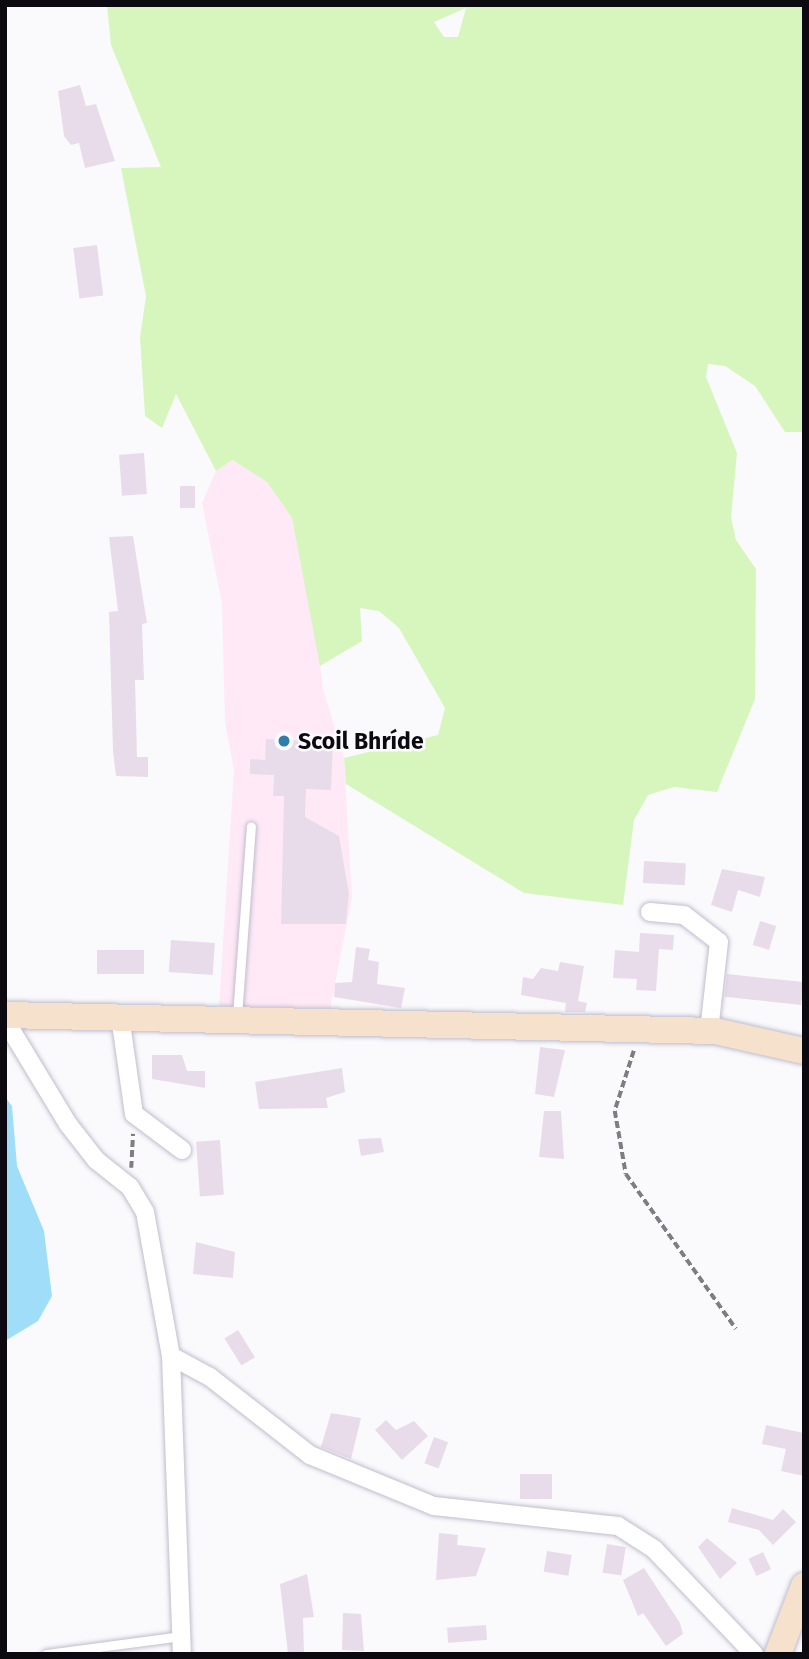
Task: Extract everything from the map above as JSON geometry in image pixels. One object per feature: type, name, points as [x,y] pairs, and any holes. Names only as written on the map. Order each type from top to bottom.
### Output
[{"type":"street","points":[[650,912],[684,915],[719,942],[709,1031]]},
{"type":"street","points":[[120,1016],[134,1114],[182,1150]]},
{"type":"street","points":[[181,1645],[171,1356],[145,1212],[130,1187],[96,1160],[68,1124],[5,1018],[237,1018],[709,1031],[804,1051]]},
{"type":"street","points":[[171,1356],[210,1377],[310,1455],[434,1506],[618,1525],[654,1549],[754,1654]]},
{"type":"street","points":[[778,1654],[804,1586]]},
{"type":"lane","points":[[237,1018],[251,827]]},
{"type":"lane","points":[[46,1654],[181,1645]]},
{"type":"path","points":[[645,1031],[625,1069],[615,1111],[617,1150],[646,1209],[736,1329]]},
{"type":"path","points":[[130,1187],[134,1114]]},
{"type":"shaded area","name":"Scoil Bhríde","points":[[231,460],[267,481],[292,518],[314,612],[323,689],[344,758],[352,898],[330,1009],[219,1006],[234,770],[225,723],[222,604],[202,503],[216,471]]},
{"type":"green space","points":[[107,5],[804,5],[804,432],[785,432],[755,386],[725,366],[708,364],[706,377],[737,453],[731,517],[736,540],[756,569],[755,699],[717,792],[674,787],[648,795],[634,820],[623,905],[524,893],[346,784],[344,758],[438,735],[445,708],[399,628],[379,611],[360,608],[362,641],[320,666],[292,518],[267,482],[232,460],[216,471],[176,394],[162,428],[145,416],[140,337],[146,296],[121,168],[161,167],[111,45]],"holes":[[[466,8],[458,37],[444,37],[434,22]]]},
{"type":"water","points":[[5,1097],[12,1106],[17,1166],[44,1231],[52,1296],[38,1321],[5,1341]]},
{"type":"building","points":[[80,85],[86,106],[96,104],[115,161],[85,168],[79,143],[71,145],[64,136],[58,91]]},
{"type":"building","points":[[97,245],[103,296],[79,299],[73,248]]},
{"type":"building","points":[[144,453],[147,494],[122,496],[119,455]]},
{"type":"building","points":[[180,486],[195,486],[195,508],[180,508]]},
{"type":"building","points":[[133,536],[147,623],[142,624],[144,680],[135,680],[137,757],[148,757],[148,777],[116,776],[113,752],[109,612],[118,611],[109,537]]},
{"type":"building","points":[[266,739],[333,742],[331,790],[306,789],[305,817],[339,836],[349,894],[346,924],[281,924],[284,796],[273,796],[274,775],[250,774],[250,759],[265,760]]},
{"type":"building","points":[[644,861],[686,863],[685,885],[643,883]]},
{"type":"building","points":[[722,869],[765,877],[760,897],[738,890],[732,912],[711,905]]},
{"type":"building","points":[[760,921],[776,926],[769,950],[753,945]]},
{"type":"building","points":[[640,933],[674,935],[673,950],[659,949],[656,991],[636,990],[637,979],[613,978],[615,950],[639,952]]},
{"type":"building","points":[[171,940],[215,943],[213,975],[169,972]]},
{"type":"building","points":[[356,947],[370,949],[368,960],[379,962],[377,984],[405,988],[401,1008],[334,997],[335,983],[352,982]]},
{"type":"building","points":[[97,950],[144,950],[144,974],[97,974]]},
{"type":"building","points":[[560,962],[584,966],[578,1001],[587,1003],[585,1012],[565,1012],[566,1003],[521,995],[523,977],[533,979],[541,968],[558,971]]},
{"type":"building","points":[[727,974],[804,982],[801,1005],[725,997]]},
{"type":"building","points":[[540,1047],[565,1050],[554,1097],[535,1094]]},
{"type":"building","points":[[152,1055],[182,1055],[187,1071],[205,1071],[205,1088],[152,1079]]},
{"type":"building","points":[[342,1068],[345,1092],[326,1098],[328,1108],[259,1109],[255,1082]]},
{"type":"building","points":[[544,1111],[561,1111],[564,1159],[539,1157]]},
{"type":"building","points":[[381,1138],[384,1152],[361,1156],[358,1139]]},
{"type":"building","points":[[220,1140],[224,1195],[200,1197],[196,1142]]},
{"type":"building","points":[[196,1242],[235,1252],[233,1278],[193,1274]]},
{"type":"building","points":[[238,1330],[255,1357],[241,1366],[224,1338]]},
{"type":"building","points":[[331,1413],[361,1418],[351,1459],[321,1447]]},
{"type":"building","points":[[386,1420],[396,1430],[414,1421],[428,1436],[402,1460],[375,1430]]},
{"type":"building","points":[[766,1425],[804,1433],[804,1476],[781,1471],[786,1449],[762,1444]]},
{"type":"building","points":[[434,1437],[448,1442],[439,1468],[424,1463]]},
{"type":"building","points":[[520,1474],[552,1474],[552,1499],[520,1499]]},
{"type":"building","points":[[732,1508],[773,1520],[783,1509],[796,1522],[773,1545],[759,1530],[728,1522]]},
{"type":"building","points":[[439,1533],[458,1535],[457,1545],[486,1548],[476,1576],[436,1580]]},
{"type":"building","points":[[707,1538],[737,1563],[720,1579],[698,1547]]},
{"type":"building","points":[[607,1544],[626,1547],[621,1576],[602,1573]]},
{"type":"building","points":[[547,1551],[572,1555],[568,1576],[544,1572]]},
{"type":"building","points":[[763,1552],[771,1569],[757,1576],[748,1559]]},
{"type":"building","points":[[644,1568],[680,1623],[683,1634],[666,1646],[643,1613],[638,1616],[623,1580]]},
{"type":"building","points":[[307,1574],[314,1617],[303,1618],[304,1654],[288,1654],[280,1584]]},
{"type":"building","points":[[343,1613],[361,1614],[364,1651],[342,1650]]},
{"type":"building","points":[[486,1625],[487,1640],[448,1643],[447,1628]]},
{"type":"place","name":"Scoil Bhríde","points":[[284,741]]}]
